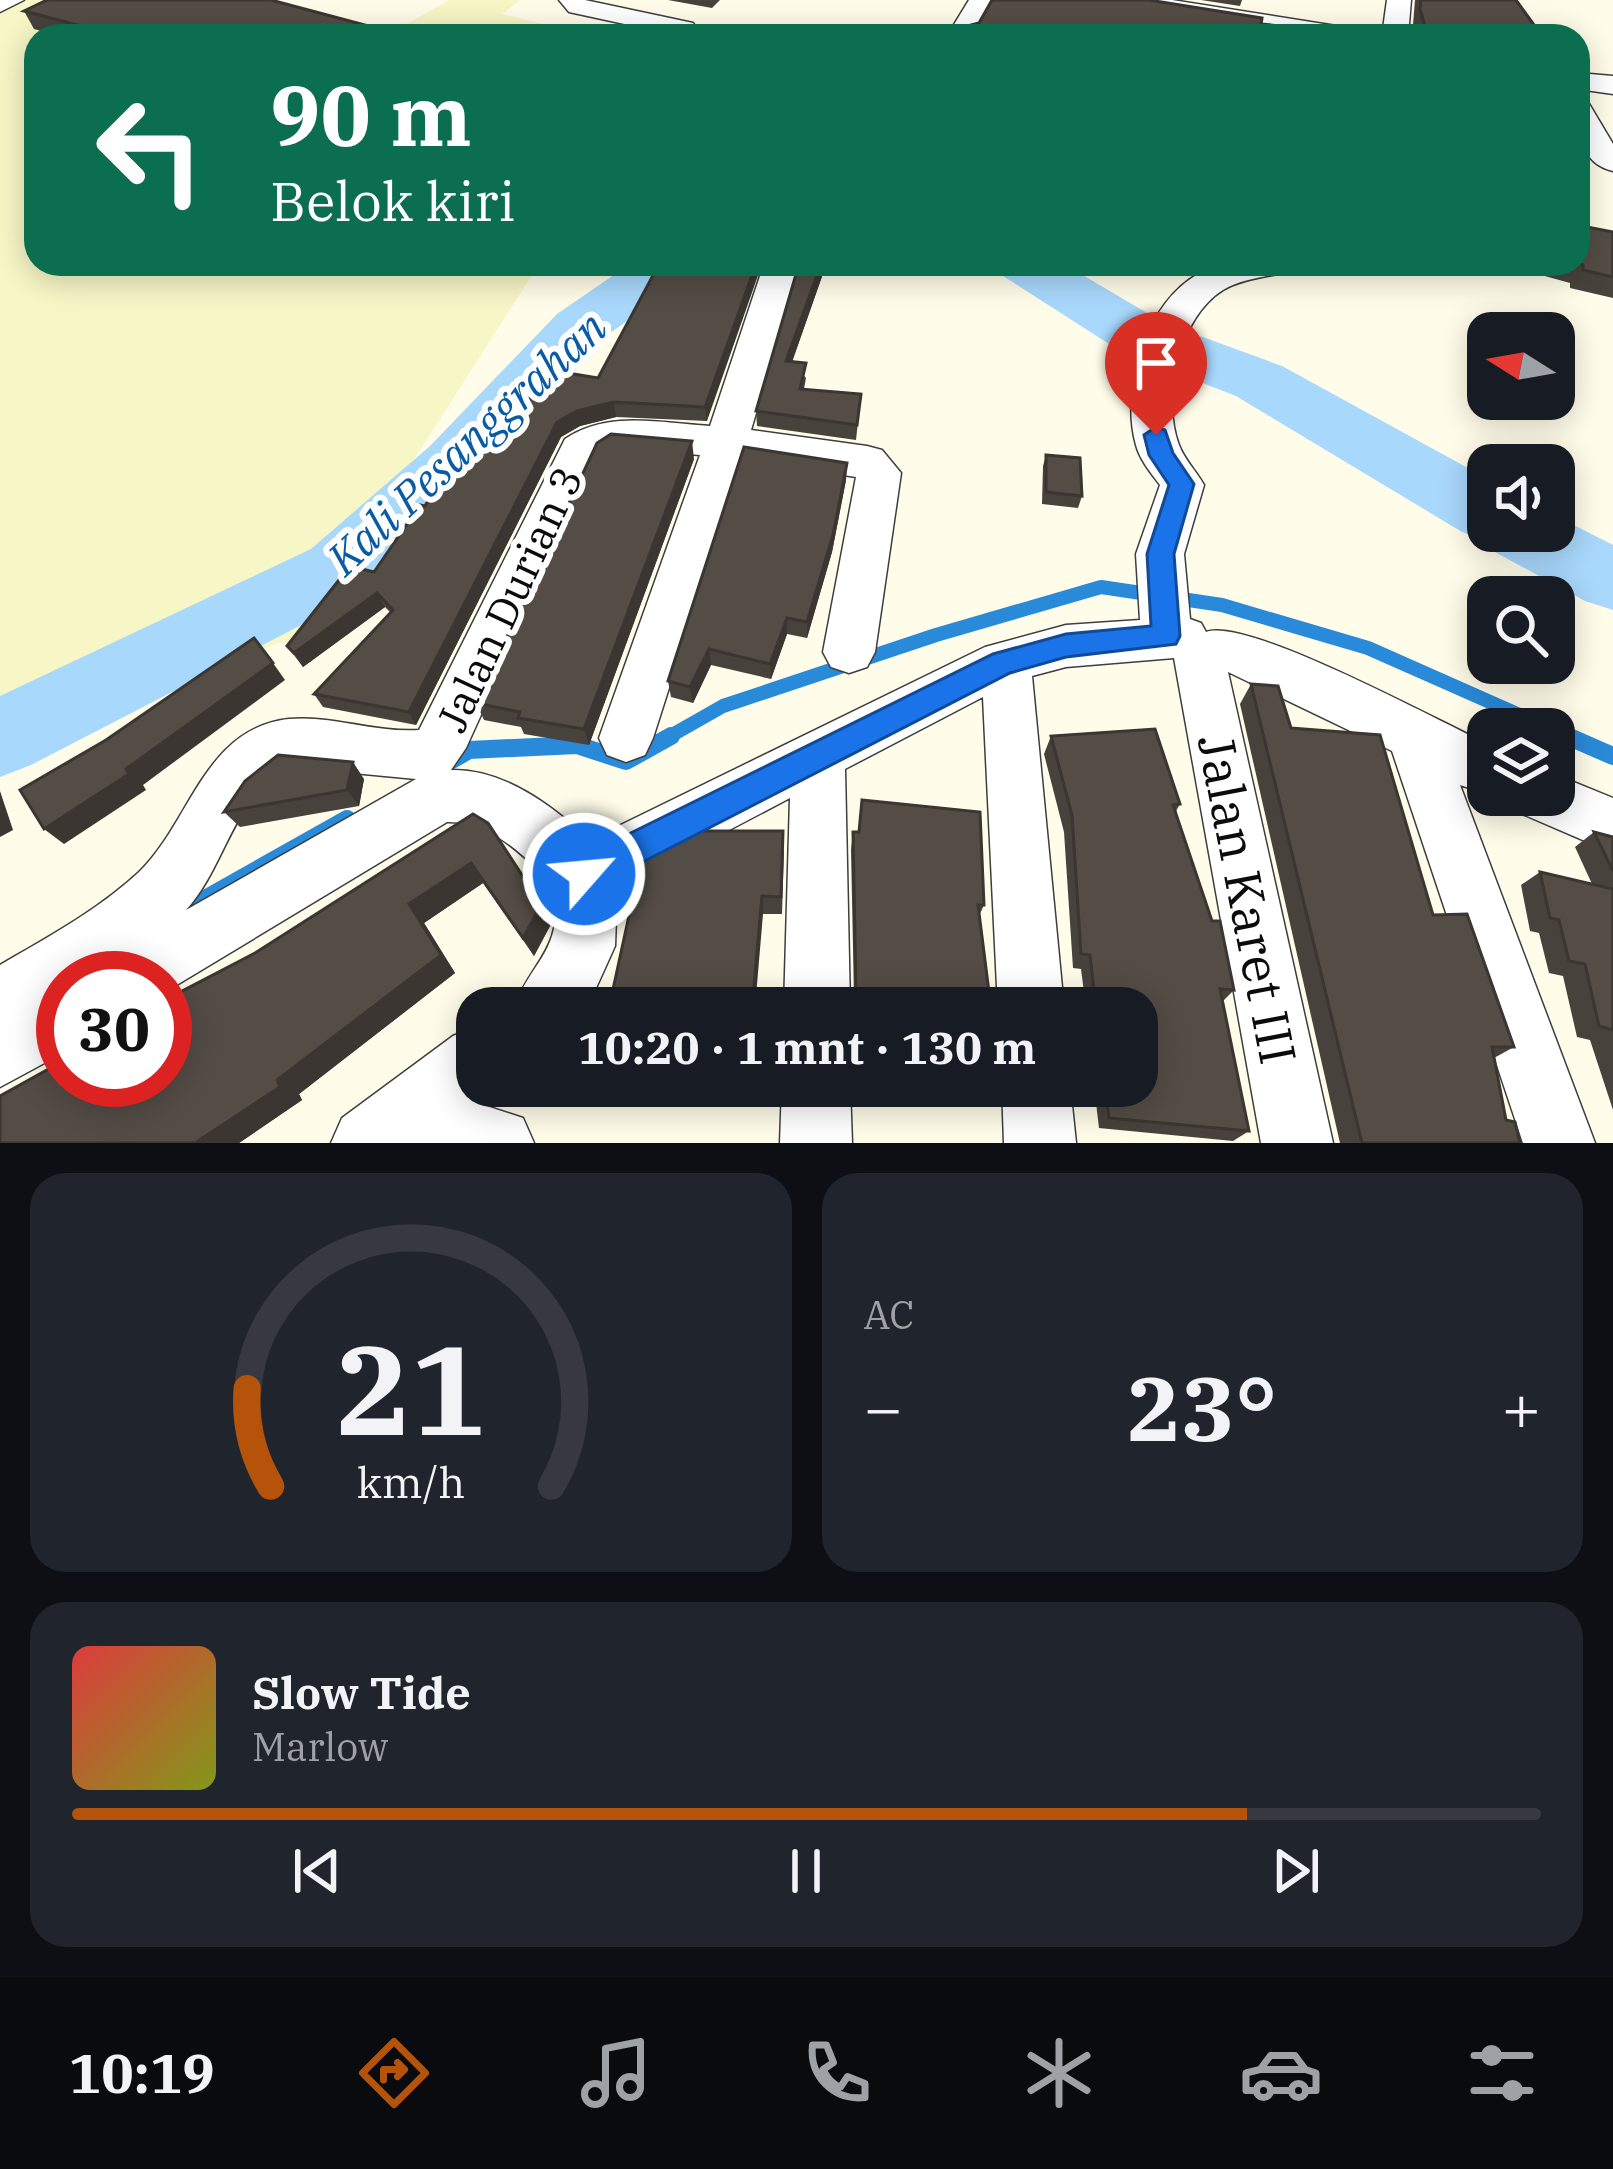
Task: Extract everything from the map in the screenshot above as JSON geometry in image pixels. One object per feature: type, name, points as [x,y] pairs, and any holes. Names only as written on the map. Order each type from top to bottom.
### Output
[{"type":"street","points":[[0,4],[12,0]]},
{"type":"street","points":[[571,0],[578,7],[660,24]]},
{"type":"street","points":[[1125,0],[1274,24]]},
{"type":"street","points":[[1590,130],[1613,162]]},
{"type":"street","points":[[1613,174],[1609,176],[1613,184]]},
{"type":"street","points":[[626,738],[778,276]]},
{"type":"street","name":"Jalan Karet III","points":[[1226,276],[1212,281],[1176,320],[1154,370],[1157,446],[1182,484],[1160,554],[1297,1143]]},
{"type":"street","name":"Jalan Durian 3","points":[[0,1003],[148,906],[179,873],[227,784],[270,746],[290,743],[398,756],[429,754],[438,748],[580,449],[598,437],[614,434],[726,442]]},
{"type":"street","points":[[726,442],[855,458],[868,461],[878,473],[849,652]]},
{"type":"street","points":[[584,874],[1003,662],[1066,646],[1178,636],[1259,660],[1467,762]]},
{"type":"street","points":[[1003,662],[1010,698],[1030,987]]},
{"type":"street","points":[[1415,738],[1558,1143]]},
{"type":"street","points":[[815,757],[819,779],[817,987]]},
{"type":"street","points":[[174,951],[439,796],[465,793],[486,798],[552,843],[584,874],[591,911],[584,951],[560,987]]},
{"type":"street","points":[[1575,810],[1613,826]]},
{"type":"street","points":[[0,1053],[36,1032]]},
{"type":"street","points":[[381,1132],[456,1076]]},
{"type":"street","points":[[816,1107],[816,1143]]},
{"type":"street","points":[[1037,1107],[1040,1143]]},
{"type":"street","points":[[381,1132],[498,1143]]},
{"type":"green space","points":[[131,0],[114,24],[24,24],[24,276],[531,276],[302,635],[0,745],[0,3]]},
{"type":"green space","points":[[449,0],[520,0],[502,14],[542,24],[406,24]]},
{"type":"building","points":[[47,0],[271,0],[361,24],[73,24],[24,11]]},
{"type":"building","points":[[992,0],[1149,0],[1262,18],[1261,24],[975,24]]},
{"type":"building","points":[[1421,0],[1516,0],[1533,24],[1424,24]]},
{"type":"building","points":[[1590,228],[1613,232],[1613,277],[1590,272]]},
{"type":"building","points":[[653,276],[752,276],[705,407],[614,402],[577,411],[557,422],[409,712],[314,694],[393,610],[377,593],[294,653],[287,646],[350,566],[374,572],[420,505],[425,506],[453,457],[465,458],[484,429],[493,431],[510,403],[525,405],[549,370],[598,378]]},
{"type":"building","points":[[795,276],[817,276],[786,361],[806,363],[800,389],[861,394],[857,425],[756,411]]},
{"type":"building","points":[[611,434],[692,441],[584,729],[518,718],[520,712],[476,703],[597,443]]},
{"type":"building","points":[[744,447],[847,463],[833,535],[807,622],[787,618],[770,664],[709,649],[690,687],[668,681]]},
{"type":"building","points":[[1046,455],[1080,458],[1082,496],[1046,492]]},
{"type":"building","points":[[254,638],[273,663],[126,769],[129,774],[44,829],[20,790],[106,740]]},
{"type":"building","points":[[1251,684],[1278,686],[1291,728],[1380,735],[1433,915],[1467,914],[1514,1047],[1492,1047],[1506,1120],[1515,1122],[1520,1143],[1362,1143]]},
{"type":"building","points":[[1155,729],[1180,804],[1173,805],[1212,921],[1220,921],[1234,990],[1220,989],[1249,1131],[1109,1118],[1108,1107],[1158,1107],[1158,987],[1094,987],[1090,955],[1081,954],[1072,815],[1051,736]]},
{"type":"building","points":[[278,755],[353,762],[347,790],[224,812],[245,781]]},
{"type":"building","points":[[862,800],[980,812],[984,905],[978,905],[988,987],[856,987],[853,832],[859,832]]},
{"type":"building","points":[[473,814],[488,823],[524,878],[542,869],[540,907],[523,938],[471,863],[409,904],[441,955],[277,1080],[280,1087],[195,1143],[0,1143],[0,1096],[36,1076],[36,1107],[192,1107],[192,986],[255,953]]},
{"type":"building","points":[[698,831],[783,831],[781,897],[762,896],[754,987],[614,987],[641,860]]},
{"type":"building","points":[[1594,832],[1613,837],[1613,871]]},
{"type":"building","points":[[1540,872],[1613,889],[1613,1030],[1599,1026],[1585,964],[1569,961],[1559,920],[1550,918]]},
{"type":"waterway","name":"Kali Pesanggrahan","points":[[0,738],[339,570],[455,463],[579,327],[651,276]]},
{"type":"waterway","name":"Kali Pesanggrahan","points":[[1043,276],[1142,337],[1259,381],[1467,501]]},
{"type":"waterway","name":"Kali Pesanggrahan","points":[[1560,552],[1613,580]]},
{"type":"waterway","points":[[665,739],[723,706],[936,635],[1101,587],[1222,605],[1368,648],[1504,708]]},
{"type":"waterway","points":[[450,761],[469,750],[577,745],[626,761],[671,736]]},
{"type":"waterway","points":[[1575,739],[1613,756]]},
{"type":"waterway","points":[[173,917],[347,819]]},
{"type":"route","points":[[584,874],[1003,662],[1066,646],[1166,636],[1160,554],[1182,484],[1161,455],[1156,435]]}]
